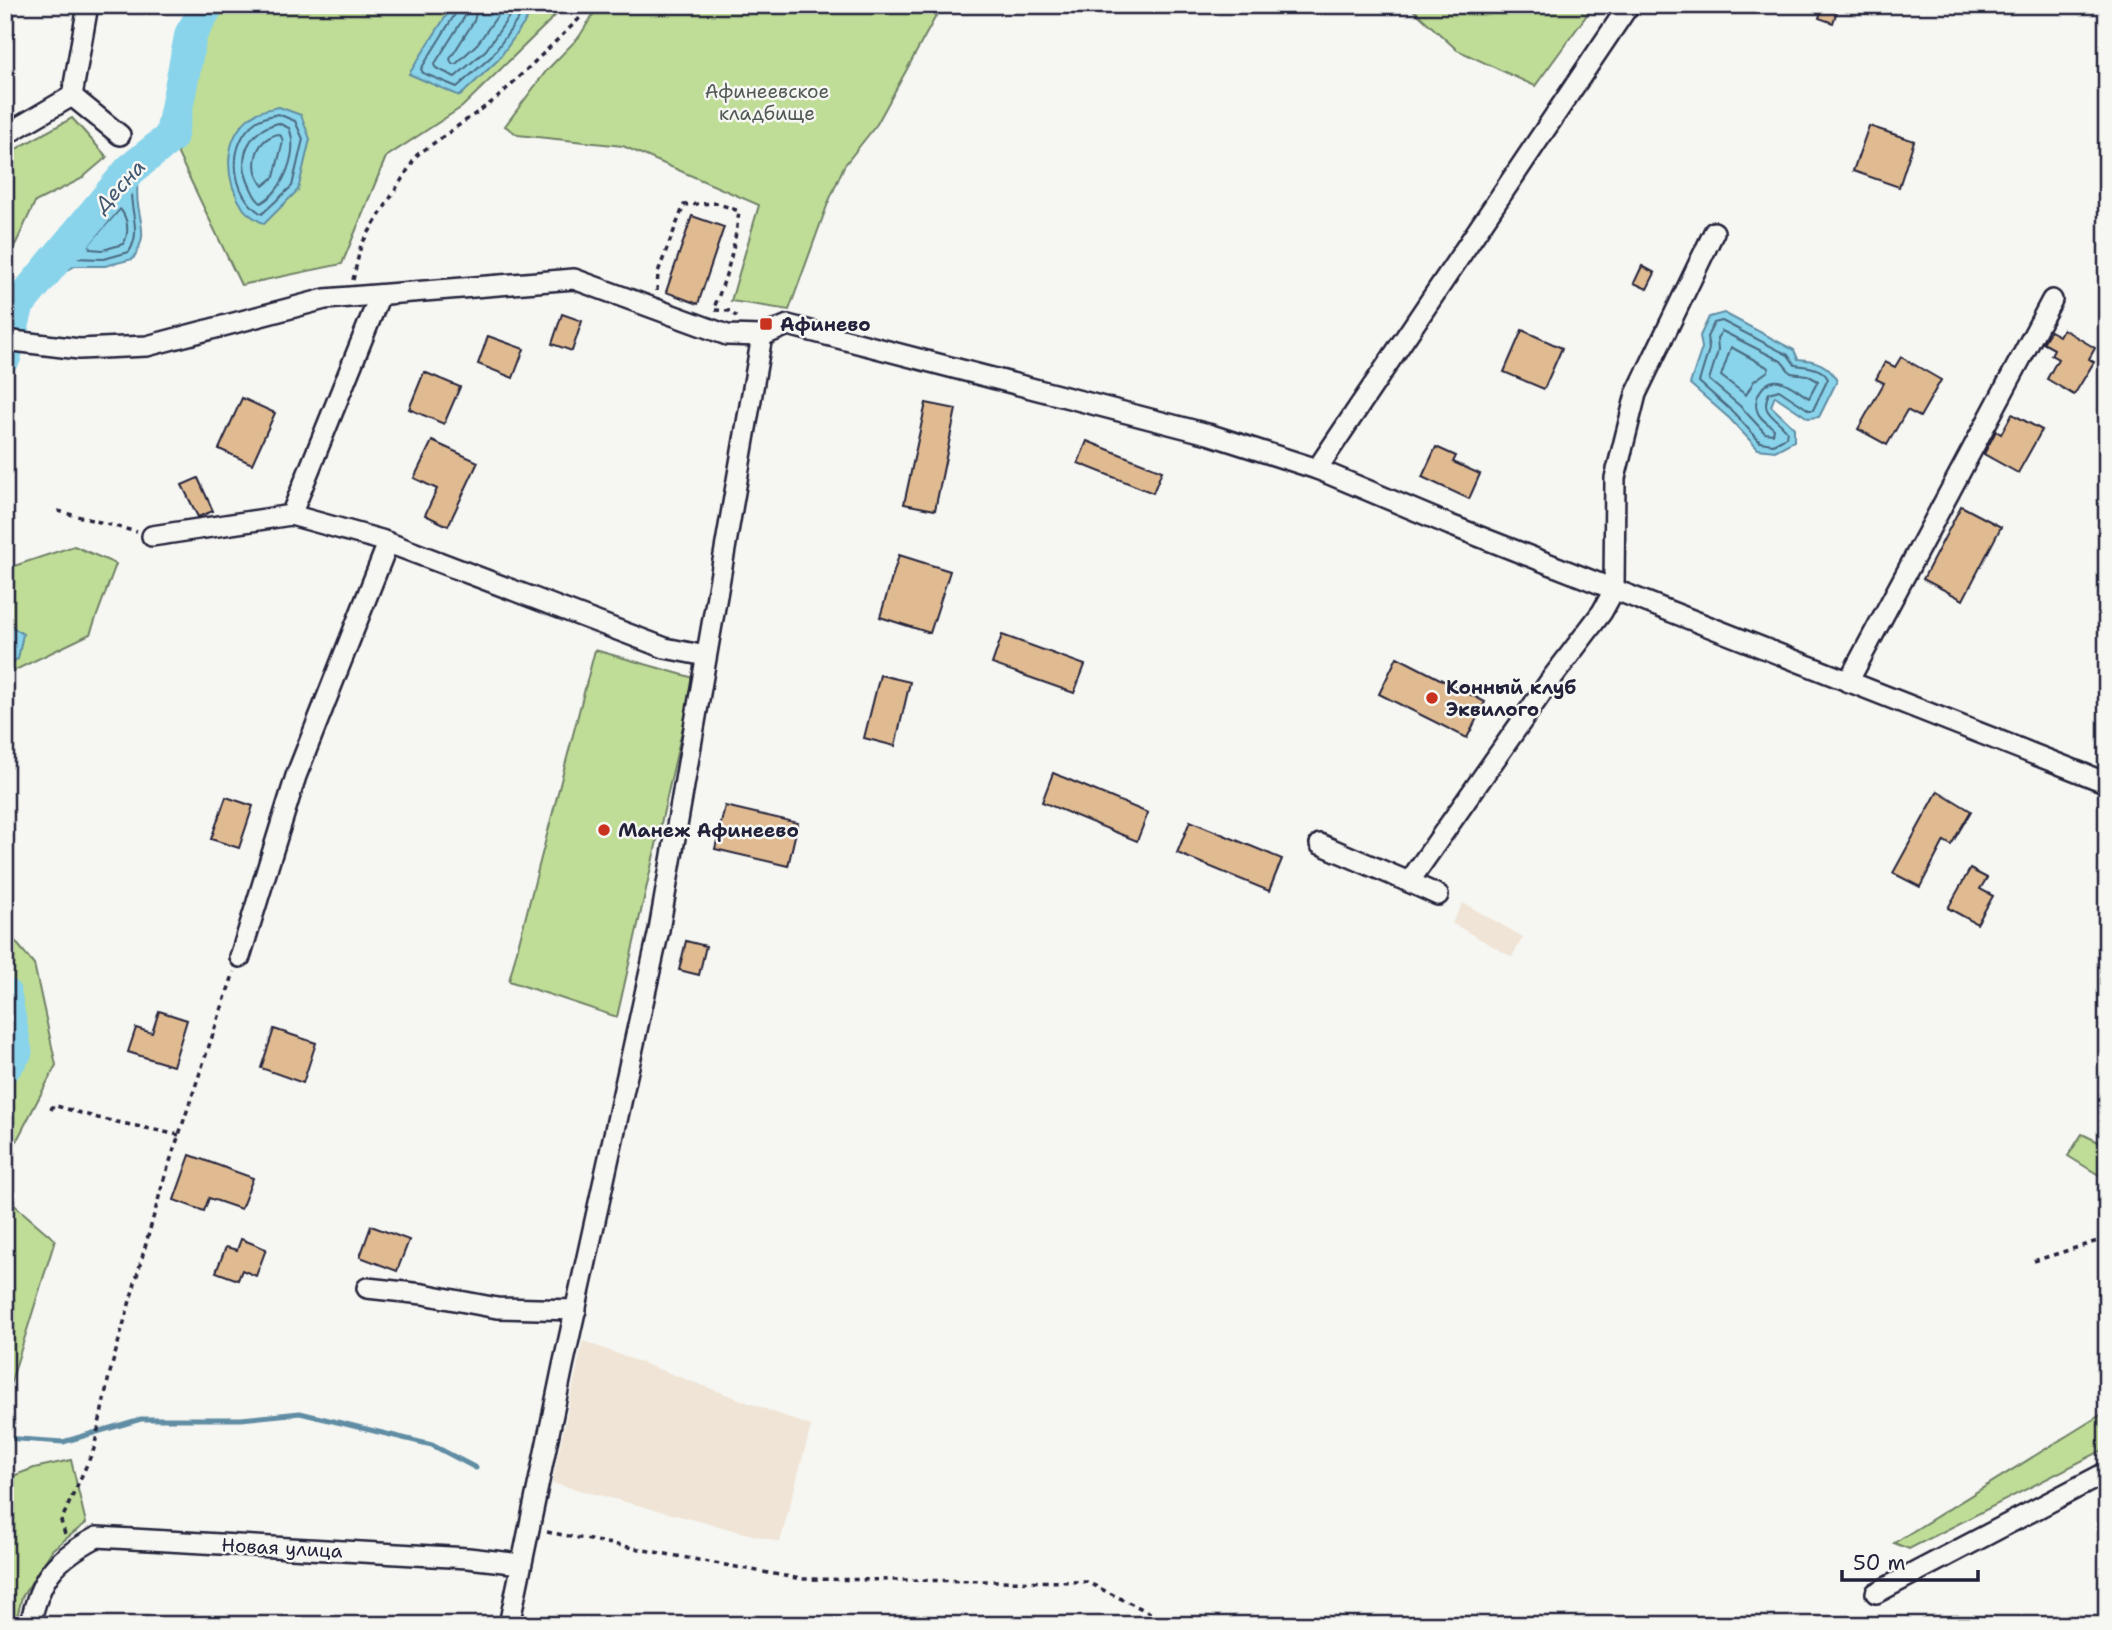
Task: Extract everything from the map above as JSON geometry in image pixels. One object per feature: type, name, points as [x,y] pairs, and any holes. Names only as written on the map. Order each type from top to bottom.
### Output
[{"type":"street","points":[[5,135],[72,96],[89,5]]},
{"type":"street","points":[[1317,469],[1629,5]]},
{"type":"street","points":[[72,96],[120,135]]},
{"type":"street","points":[[1409,882],[1552,678],[1602,612],[1614,590],[1615,478],[1636,394],[1714,232]]},
{"type":"street","points":[[5,340],[79,349],[147,346],[325,299],[574,279],[727,335],[755,335],[788,325],[1208,434],[1317,469],[1450,525],[2107,783]]},
{"type":"street","points":[[291,514],[380,295]]},
{"type":"street","points":[[1848,682],[2052,300]]},
{"type":"street","points":[[509,1625],[659,930],[706,656],[755,335]]},
{"type":"street","points":[[152,536],[291,514],[388,542],[665,648],[706,656]]},
{"type":"street","points":[[240,957],[296,776],[388,542]]},
{"type":"street","points":[[1320,844],[1438,895]]},
{"type":"street","points":[[367,1288],[423,1294],[497,1308],[576,1310]]},
{"type":"street","points":[[1876,1593],[2107,1472]]},
{"type":"street","name":"Новая улица","points":[[30,1625],[36,1595],[55,1566],[69,1552],[97,1537],[521,1564]]},
{"type":"path","points":[[350,297],[360,245],[417,155],[496,99],[580,18]]},
{"type":"path","points":[[663,298],[656,290],[658,272],[684,205],[716,203],[739,211],[736,242],[727,278],[713,310]]},
{"type":"path","points":[[707,310],[730,311],[755,335]]},
{"type":"path","points":[[58,511],[152,536]]},
{"type":"path","points":[[69,1552],[61,1521],[94,1449],[101,1410],[133,1284],[179,1135],[240,957]]},
{"type":"path","points":[[51,1110],[53,1105],[179,1135]]},
{"type":"path","points":[[2034,1261],[2107,1238]]},
{"type":"path","points":[[529,1528],[801,1579],[1087,1583],[1175,1625]]},
{"type":"shaded area","points":[[1463,903],[1523,937],[1512,957],[1452,923]]},
{"type":"shaded area","points":[[583,1341],[811,1426],[780,1542],[552,1483]]},
{"type":"green space","points":[[218,5],[566,5],[462,107],[386,157],[342,264],[241,285],[178,154],[200,33]]},
{"type":"green space","name":"Афинеевское кладбище","points":[[599,5],[942,5],[877,124],[844,166],[789,310],[731,301],[759,205],[623,146],[518,135],[505,126],[547,70],[579,37]]},
{"type":"green space","points":[[1408,5],[1594,5],[1535,86],[1457,50]]},
{"type":"green space","points":[[72,118],[107,157],[81,179],[35,202],[5,267],[5,208],[11,189],[5,172],[5,155]]},
{"type":"green space","points":[[74,546],[116,564],[90,634],[5,675],[5,569]]},
{"type":"green space","name":"Манеж Афинеево","points":[[595,650],[694,678],[617,1017],[509,981]]},
{"type":"green space","points":[[5,929],[34,964],[56,1065],[5,1163]]},
{"type":"green space","points":[[2082,1134],[2107,1146],[2107,1180],[2068,1156]]},
{"type":"green space","points":[[5,1197],[55,1240],[5,1401]]},
{"type":"green space","points":[[2107,1411],[2107,1448],[1909,1549],[1894,1543]]},
{"type":"green space","points":[[71,1460],[86,1523],[53,1549],[22,1597],[15,1625],[5,1625],[5,1479],[34,1468]]},
{"type":"water","points":[[453,5],[537,5],[498,60],[460,96],[409,74]]},
{"type":"water","points":[[279,107],[301,115],[310,139],[298,190],[264,224],[247,213],[237,197],[232,184],[229,159],[231,146],[243,124],[256,113]]},
{"type":"water","points":[[138,165],[137,200],[142,233],[133,259],[105,266],[75,266],[29,292],[130,170]]},
{"type":"water","points":[[1724,313],[1794,350],[1798,359],[1821,364],[1837,381],[1819,417],[1808,418],[1775,396],[1771,406],[1794,428],[1794,441],[1775,451],[1758,449],[1729,418],[1690,384],[1702,348],[1700,336],[1709,317]]},
{"type":"water","points":[[5,622],[23,634],[18,659],[5,665]]},
{"type":"building","points":[[1823,5],[1839,5],[1833,23],[1819,18]]},
{"type":"building","points":[[1869,126],[1914,141],[1899,187],[1853,171]]},
{"type":"building","points":[[692,216],[724,227],[698,304],[666,292]]},
{"type":"building","points":[[1642,266],[1655,273],[1647,289],[1634,283]]},
{"type":"building","points":[[562,314],[582,321],[572,351],[552,344]]},
{"type":"building","points":[[2063,329],[2095,348],[2089,359],[2094,362],[2074,395],[2047,379],[2058,359],[2051,355],[2054,349],[2043,343],[2050,331],[2059,336]]},
{"type":"building","points":[[1522,330],[1562,348],[1544,389],[1504,372]]},
{"type":"building","points":[[488,336],[524,349],[513,378],[478,364]]},
{"type":"building","points":[[1901,357],[1941,380],[1920,417],[1907,410],[1887,445],[1858,429],[1884,383],[1876,379],[1885,362],[1895,367]]},
{"type":"building","points":[[424,372],[460,387],[444,424],[409,409]]},
{"type":"building","points":[[242,398],[275,413],[252,464],[219,449]]},
{"type":"building","points":[[926,403],[956,409],[935,510],[904,504]]},
{"type":"building","points":[[2012,414],[2042,430],[2018,473],[1984,454],[1996,431],[2001,434]]},
{"type":"building","points":[[432,441],[478,462],[448,526],[425,515],[437,489],[414,478]]},
{"type":"building","points":[[1087,441],[1162,471],[1153,493],[1078,463]]},
{"type":"building","points":[[1436,447],[1456,456],[1453,462],[1480,474],[1469,499],[1422,477]]},
{"type":"building","points":[[198,478],[213,511],[198,517],[182,485]]},
{"type":"building","points":[[1961,506],[2001,527],[1963,600],[1923,579]]},
{"type":"building","points":[[899,555],[950,571],[930,633],[880,617]]},
{"type":"building","points":[[1002,635],[1085,665],[1074,693],[992,664]]},
{"type":"building","name":"Конный клуб Эквилого","points":[[1397,657],[1485,702],[1467,738],[1379,694]]},
{"type":"building","points":[[880,675],[910,682],[895,746],[864,738]]},
{"type":"building","points":[[1053,773],[1148,813],[1137,841],[1042,802]]},
{"type":"building","points":[[1938,791],[1971,811],[1951,845],[1944,841],[1920,887],[1893,873]]},
{"type":"building","points":[[226,797],[253,806],[239,848],[211,839]]},
{"type":"building","points":[[725,806],[798,823],[788,866],[715,849]]},
{"type":"building","points":[[1190,821],[1282,859],[1269,891],[1177,853]]},
{"type":"building","points":[[1970,869],[1987,878],[1980,889],[1993,896],[1977,924],[1948,908]]},
{"type":"building","points":[[686,941],[706,946],[699,975],[679,970]]},
{"type":"building","points":[[159,1011],[187,1020],[173,1066],[128,1052],[136,1028],[152,1033]]},
{"type":"building","points":[[274,1029],[316,1043],[303,1083],[261,1068]]},
{"type":"building","points":[[190,1155],[253,1178],[241,1209],[209,1198],[204,1211],[174,1200]]},
{"type":"building","points":[[371,1226],[409,1240],[397,1271],[360,1257]]},
{"type":"building","points":[[241,1239],[266,1249],[256,1276],[242,1270],[238,1280],[216,1272],[226,1247],[237,1250]]},
{"type":"waterway","name":"Десна","points":[[5,356],[18,305],[130,170],[171,137],[191,34],[208,5]]},
{"type":"waterway","name":"Десна","points":[[5,994],[16,1052],[5,1067]]},
{"type":"waterway","points":[[5,1438],[63,1442],[141,1419],[241,1419],[300,1413],[432,1445],[476,1468]]},
{"type":"place","name":"Афинево","points":[[766,324]]},
{"type":"place","name":"Конный клуб Эквилого","points":[[1432,698]]},
{"type":"place","name":"Манеж Афинеево","points":[[604,830]]}]
